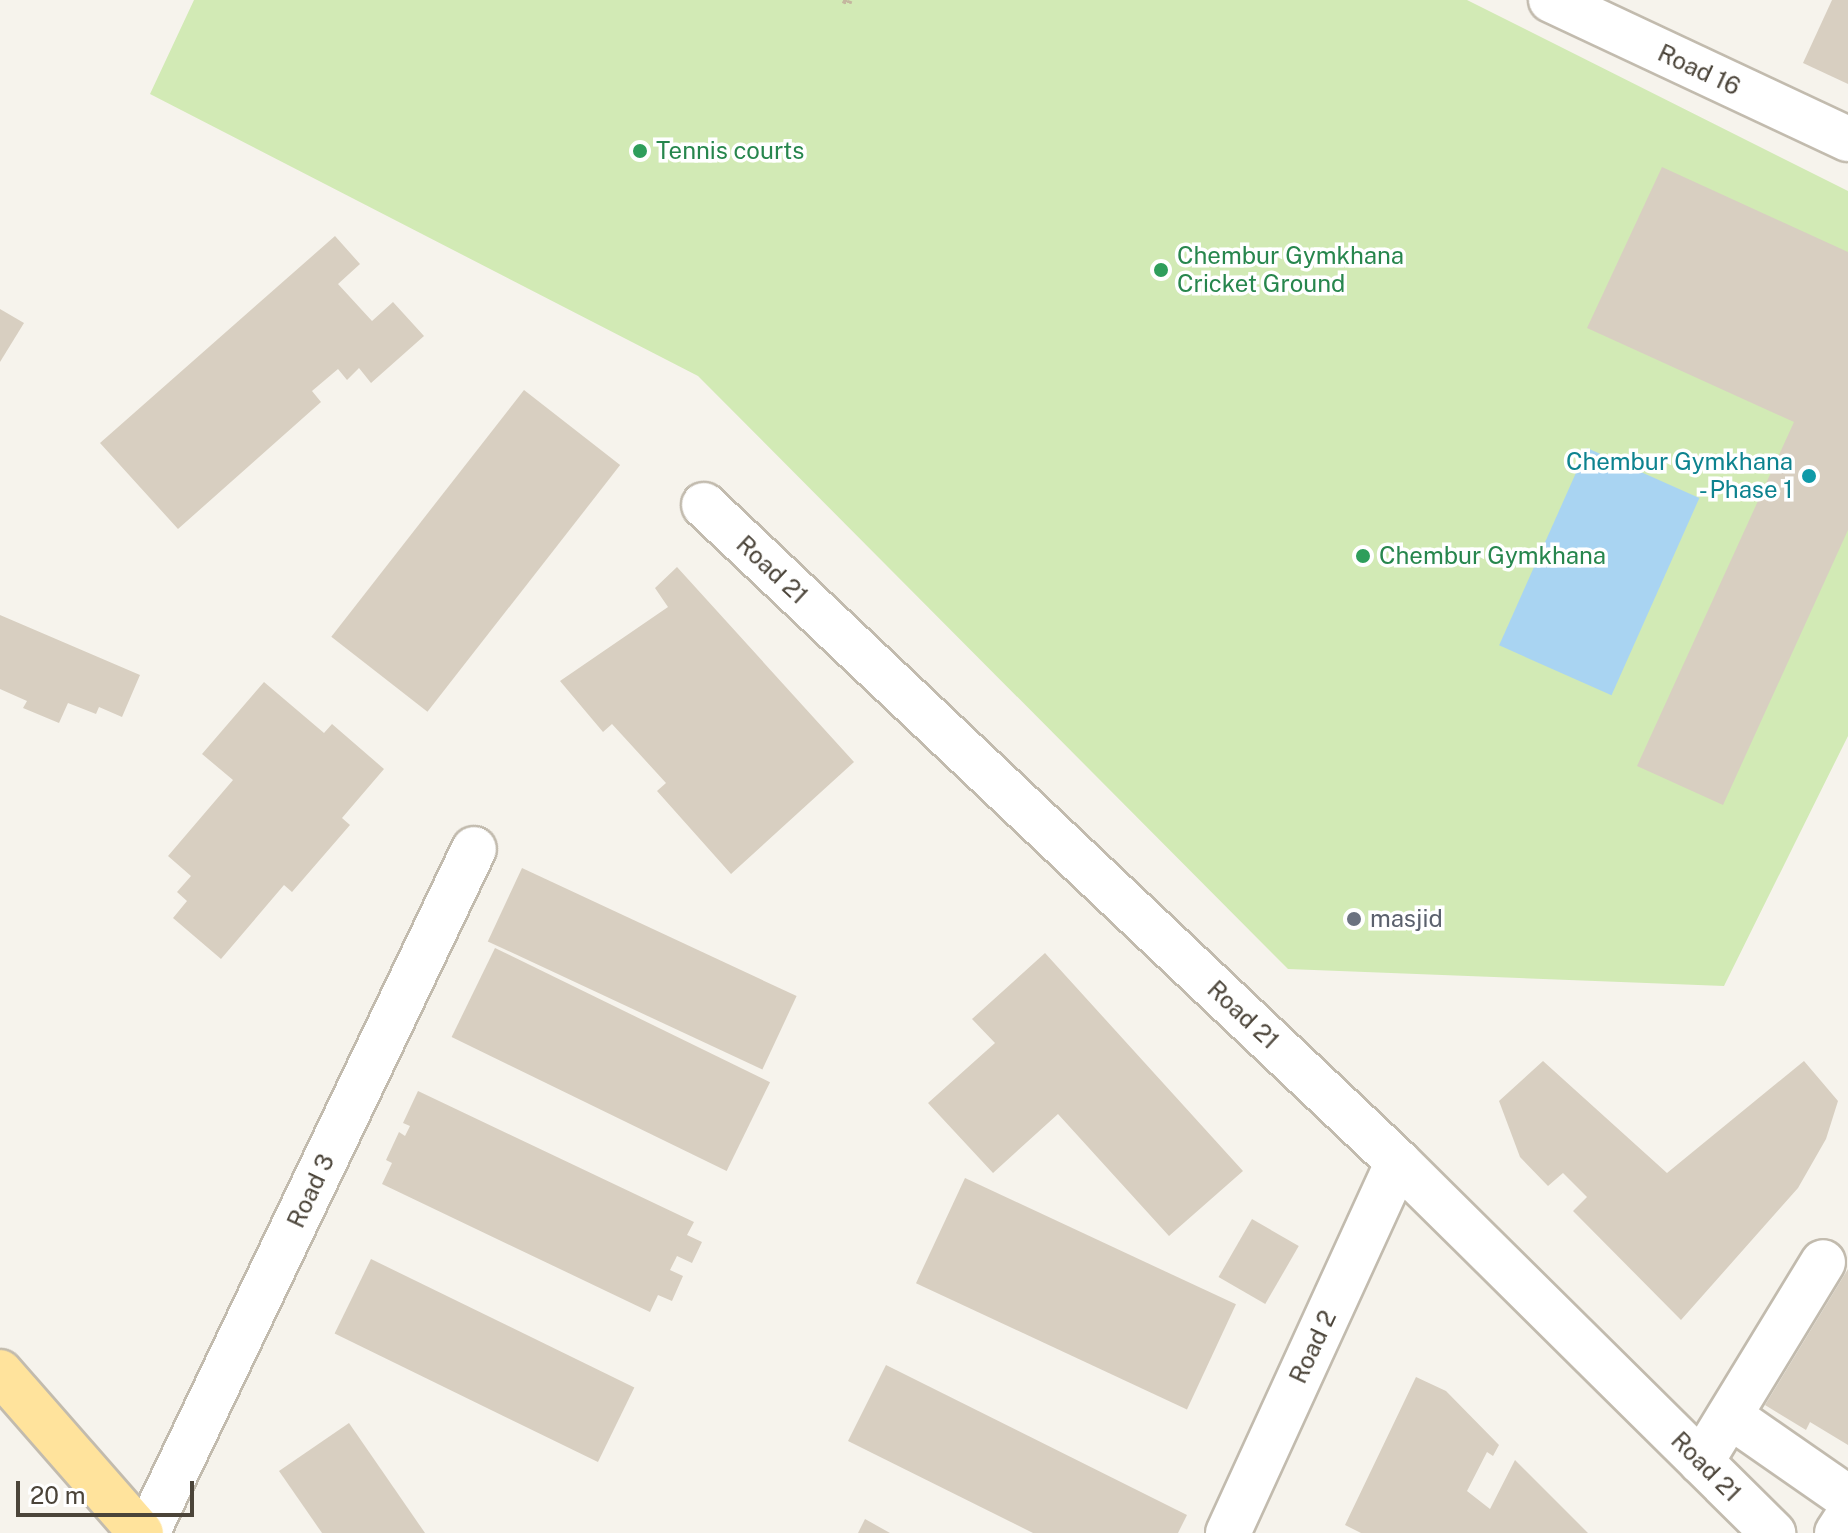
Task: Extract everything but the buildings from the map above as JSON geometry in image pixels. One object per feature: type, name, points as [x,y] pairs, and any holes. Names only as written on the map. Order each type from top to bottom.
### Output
[{"type":"main road","points":[[0,1372],[141,1533]]},
{"type":"street","name":"Road 16","points":[[1551,0],[1848,139]]},
{"type":"street","name":"Road 21","points":[[704,505],[1398,1162],[1773,1533]]},
{"type":"street","name":"Road 3","points":[[147,1533],[474,849]]},
{"type":"street","name":"Road 2","points":[[1228,1533],[1398,1162]]},
{"type":"street","points":[[1701,1462],[1823,1262]]},
{"type":"street","points":[[1730,1416],[1848,1498]]},
{"type":"street","points":[[1837,1533],[1848,1516]]},
{"type":"path","points":[[843,0],[850,0]]},
{"type":"green space","name":"Chembur Gymkhana","points":[[194,0],[1467,0],[1848,191],[1848,736],[1724,986],[1288,969],[698,376],[150,94]]},
{"type":"water","points":[[1587,448],[1699,498],[1612,695],[1499,645]]},
{"type":"place","name":"Tennis courts","points":[[640,151]]},
{"type":"place","name":"Chembur Gymkhana Cricket Ground","points":[[1161,270]]},
{"type":"place","name":"Chembur Gymkhana - Phase 1","points":[[1809,476]]},
{"type":"place","name":"Chembur Gymkhana","points":[[1363,556]]},
{"type":"place","name":"masjid","points":[[1354,919]]}]
